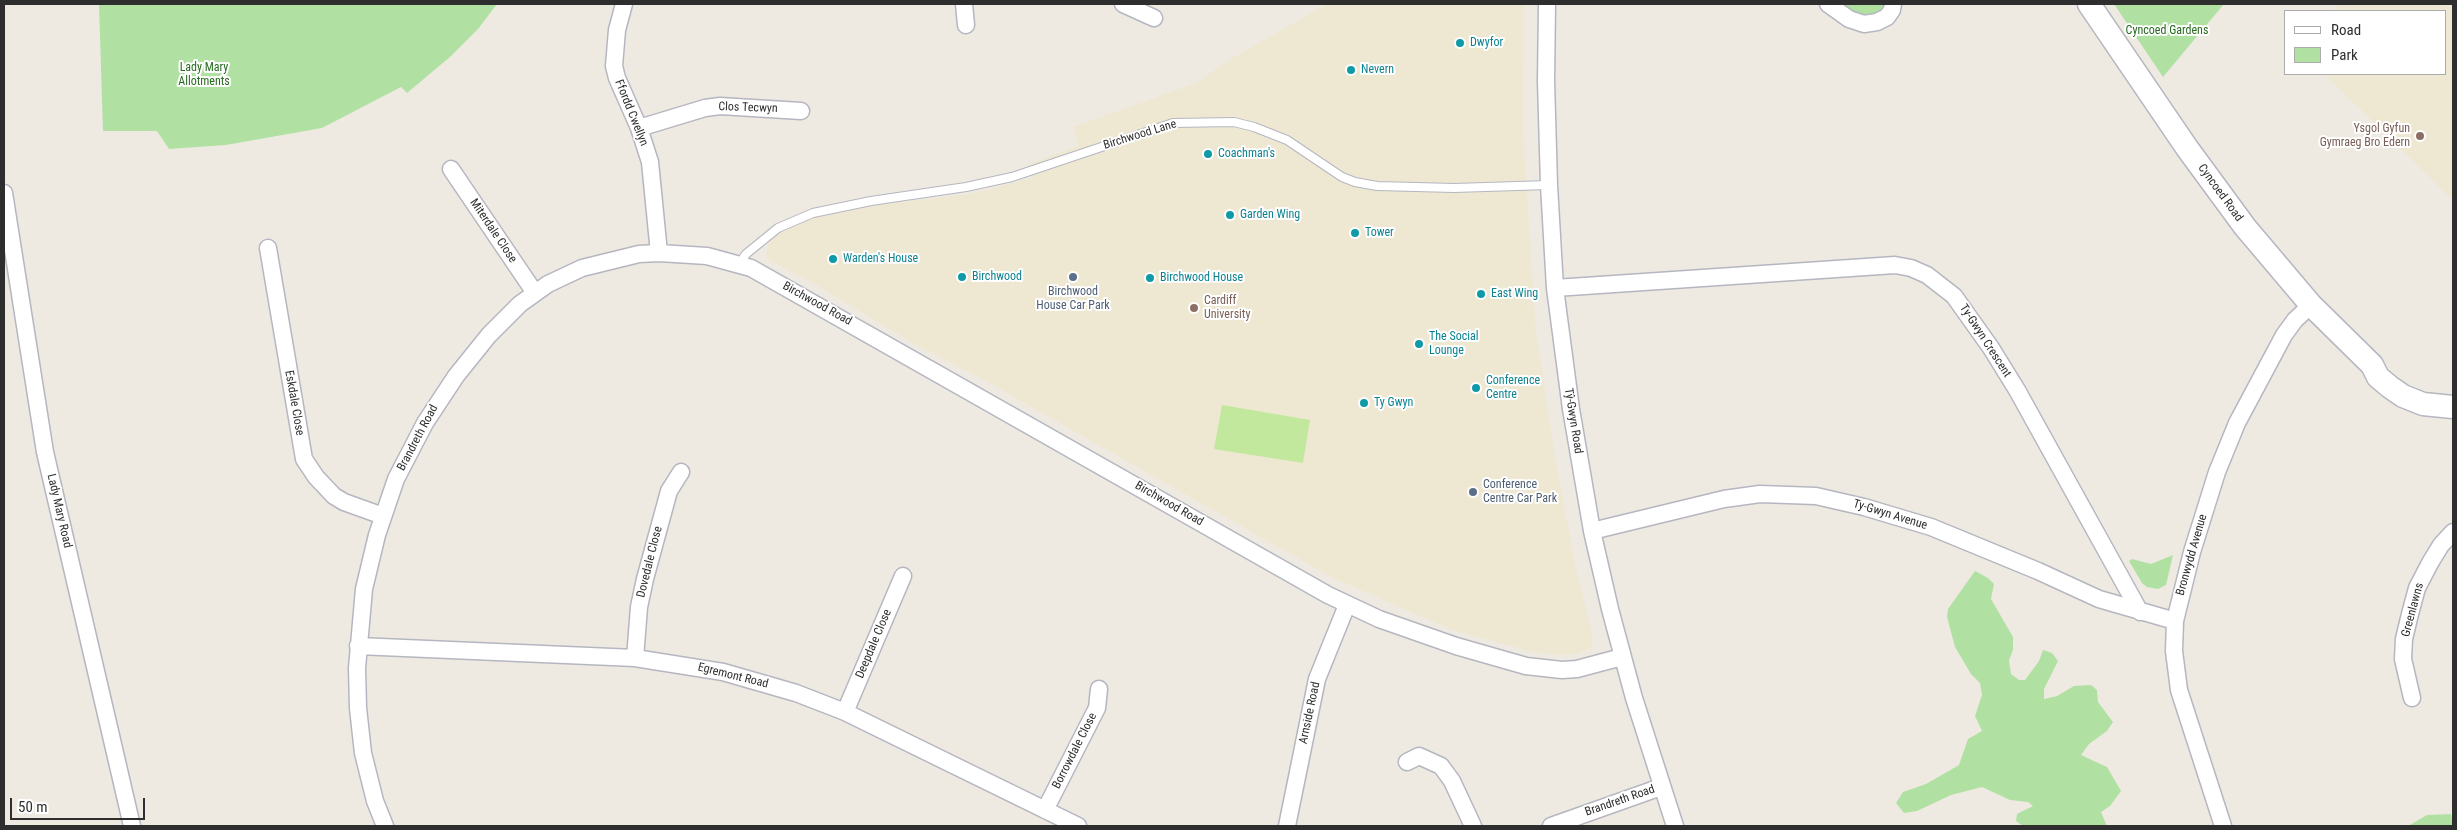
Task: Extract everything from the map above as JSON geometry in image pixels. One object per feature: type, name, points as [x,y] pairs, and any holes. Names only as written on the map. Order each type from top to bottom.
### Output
[{"type":"street","name":"Ffordd Cwellyn","points":[[624,4],[616,39],[614,66],[617,78],[639,128],[651,172],[659,253]]},
{"type":"street","points":[[964,4],[966,25]]},
{"type":"street","points":[[1123,4],[1154,18]]},
{"type":"street","name":"Tŷ-Gwyn Road","points":[[1547,4],[1546,81],[1549,185],[1556,288],[1570,409],[1592,531],[1622,657],[1675,826]]},
{"type":"street","points":[[1828,4],[1849,20],[1864,24],[1877,22],[1887,17],[1892,10],[1893,4]]},
{"type":"street","name":"Cyncoed Road","points":[[2089,4],[2187,148],[2245,227],[2311,305],[2372,365],[2386,368],[2406,381],[2432,391],[2453,405]]},
{"type":"street","name":"Clos Tecwyn","points":[[639,128],[705,108],[720,106],[801,111]]},
{"type":"street","name":"Miterdale Close","points":[[450,169],[535,293]]},
{"type":"street","name":"Lady Mary Road","points":[[4,193],[45,452],[132,826]]},
{"type":"street","name":"Eskdale Close","points":[[268,248],[304,459],[316,477],[334,496],[344,502],[383,516]]},
{"type":"street","name":"Brandreth Road","points":[[385,826],[368,776],[359,729],[356,687],[364,589],[383,516],[411,448],[456,376],[506,318],[535,293],[582,268],[620,257],[659,253],[707,256],[740,263]]},
{"type":"street","name":"Birchwood Road","points":[[740,263],[822,306],[1347,605],[1456,646],[1526,666],[1576,669],[1622,657]]},
{"type":"street","name":"Ty-Gwyn Crescent","points":[[1556,288],[1896,265],[1911,268],[1927,275],[1954,296],[1966,309],[1991,348],[2140,612]]},
{"type":"street","name":"Bronwydd Avenue","points":[[2223,826],[2179,690],[2174,650],[2175,621],[2194,543],[2217,472],[2237,423],[2284,335],[2295,320],[2311,305]]},
{"type":"street","name":"Dovedale Close","points":[[635,658],[639,607],[645,579],[669,491],[681,472]]},
{"type":"street","name":"Ty-Gwyn Avenue","points":[[1592,531],[1724,499],[1760,494],[1816,496],[1864,507],[1931,527],[2038,571],[2099,599],[2175,621]]},
{"type":"street","name":"Greenlawns","points":[[2412,698],[2403,659],[2404,639],[2410,614],[2417,588],[2430,563],[2441,545],[2453,532]]},
{"type":"street","name":"Deepdale Close","points":[[845,712],[902,576]]},
{"type":"street","name":"Arnside Road","points":[[1288,826],[1317,679],[1347,605]]},
{"type":"street","name":"Egremont Road","points":[[358,646],[635,658],[723,672],[796,693],[845,712],[1078,826]]},
{"type":"street","name":"Borrowdale Close","points":[[1045,810],[1097,708],[1099,689]]},
{"type":"street","points":[[1407,762],[1419,756],[1441,766],[1452,781],[1474,826]]},
{"type":"street","name":"Brandreth Road","points":[[1550,826],[1662,787]]},
{"type":"lane","name":"Birchwood Lane","points":[[740,263],[746,254],[778,228],[813,213],[871,201],[966,187],[1012,177],[1173,123],[1234,122],[1254,127],[1287,140],[1342,177],[1355,182],[1377,186],[1454,188],[1549,185]]},
{"type":"shaded area","name":"Cardiff University","points":[[1327,4],[1524,4],[1523,131],[1536,331],[1556,462],[1576,569],[1593,637],[1591,648],[1577,654],[1560,655],[1533,652],[1452,630],[1331,577],[984,380],[916,345],[816,285],[767,259],[766,252],[769,243],[780,232],[816,217],[852,208],[968,194],[1032,178],[1028,164],[1079,146],[1073,127],[1196,83],[1229,60]]},
{"type":"shaded area","name":"Ysgol Gyfun Gymraeg Bro Edern","points":[[2339,4],[2453,4],[2453,198],[2451,199],[2326,75],[2447,75],[2447,10],[2332,10]]},
{"type":"green space","name":"Lady Mary Allotments","points":[[99,4],[497,4],[478,29],[450,57],[407,93],[401,87],[322,128],[226,145],[169,149],[157,131],[103,131]]},
{"type":"green space","points":[[1840,4],[1885,4],[1883,10],[1875,16],[1857,15]]},
{"type":"green space","name":"Cyncoed Gardens","points":[[2114,4],[2224,4],[2163,77]]},
{"type":"green space","points":[[1222,405],[1310,420],[1303,463],[1214,449]]},
{"type":"green space","points":[[2173,555],[2166,585],[2158,589],[2147,587],[2142,583],[2129,561],[2132,559],[2151,564]]},
{"type":"green space","points":[[1975,571],[1988,578],[1994,584],[1991,599],[2013,637],[2013,650],[2009,660],[2011,674],[2019,680],[2025,680],[2039,661],[2043,650],[2052,653],[2058,661],[2044,689],[2044,699],[2057,696],[2074,686],[2091,685],[2097,690],[2098,702],[2113,722],[2107,731],[2089,744],[2081,755],[2107,767],[2121,791],[2110,806],[2101,812],[2107,826],[2023,826],[2016,821],[2017,814],[2033,806],[2028,802],[2010,800],[1982,787],[1951,795],[1917,811],[1904,813],[1896,803],[1903,792],[1926,784],[1959,765],[1968,739],[1982,731],[1975,716],[1982,695],[1980,683],[1971,674],[1955,647],[1947,617],[1948,609]]},
{"type":"green space","points":[[2451,814],[2453,826],[2408,826],[2427,815]]},
{"type":"place","name":"Dwyfor","points":[[1460,43]]},
{"type":"place","name":"Nevern","points":[[1351,70]]},
{"type":"place","name":"Ysgol Gyfun Gymraeg Bro Edern","points":[[2420,136]]},
{"type":"place","name":"Coachman's","points":[[1208,154]]},
{"type":"place","name":"Garden Wing","points":[[1230,215]]},
{"type":"place","name":"Tower","points":[[1355,233]]},
{"type":"place","name":"Warden's House","points":[[833,259]]},
{"type":"place","name":"Birchwood","points":[[962,277]]},
{"type":"place","name":"Birchwood House Car Park","points":[[1073,277]]},
{"type":"place","name":"Birchwood House","points":[[1150,278]]},
{"type":"place","name":"East Wing","points":[[1481,294]]},
{"type":"place","name":"Cardiff University","points":[[1194,308]]},
{"type":"place","name":"The Social Lounge","points":[[1419,344]]},
{"type":"place","name":"Conference Centre","points":[[1476,388]]},
{"type":"place","name":"Ty Gwyn","points":[[1364,403]]},
{"type":"place","name":"Conference Centre Car Park","points":[[1473,492]]}]
